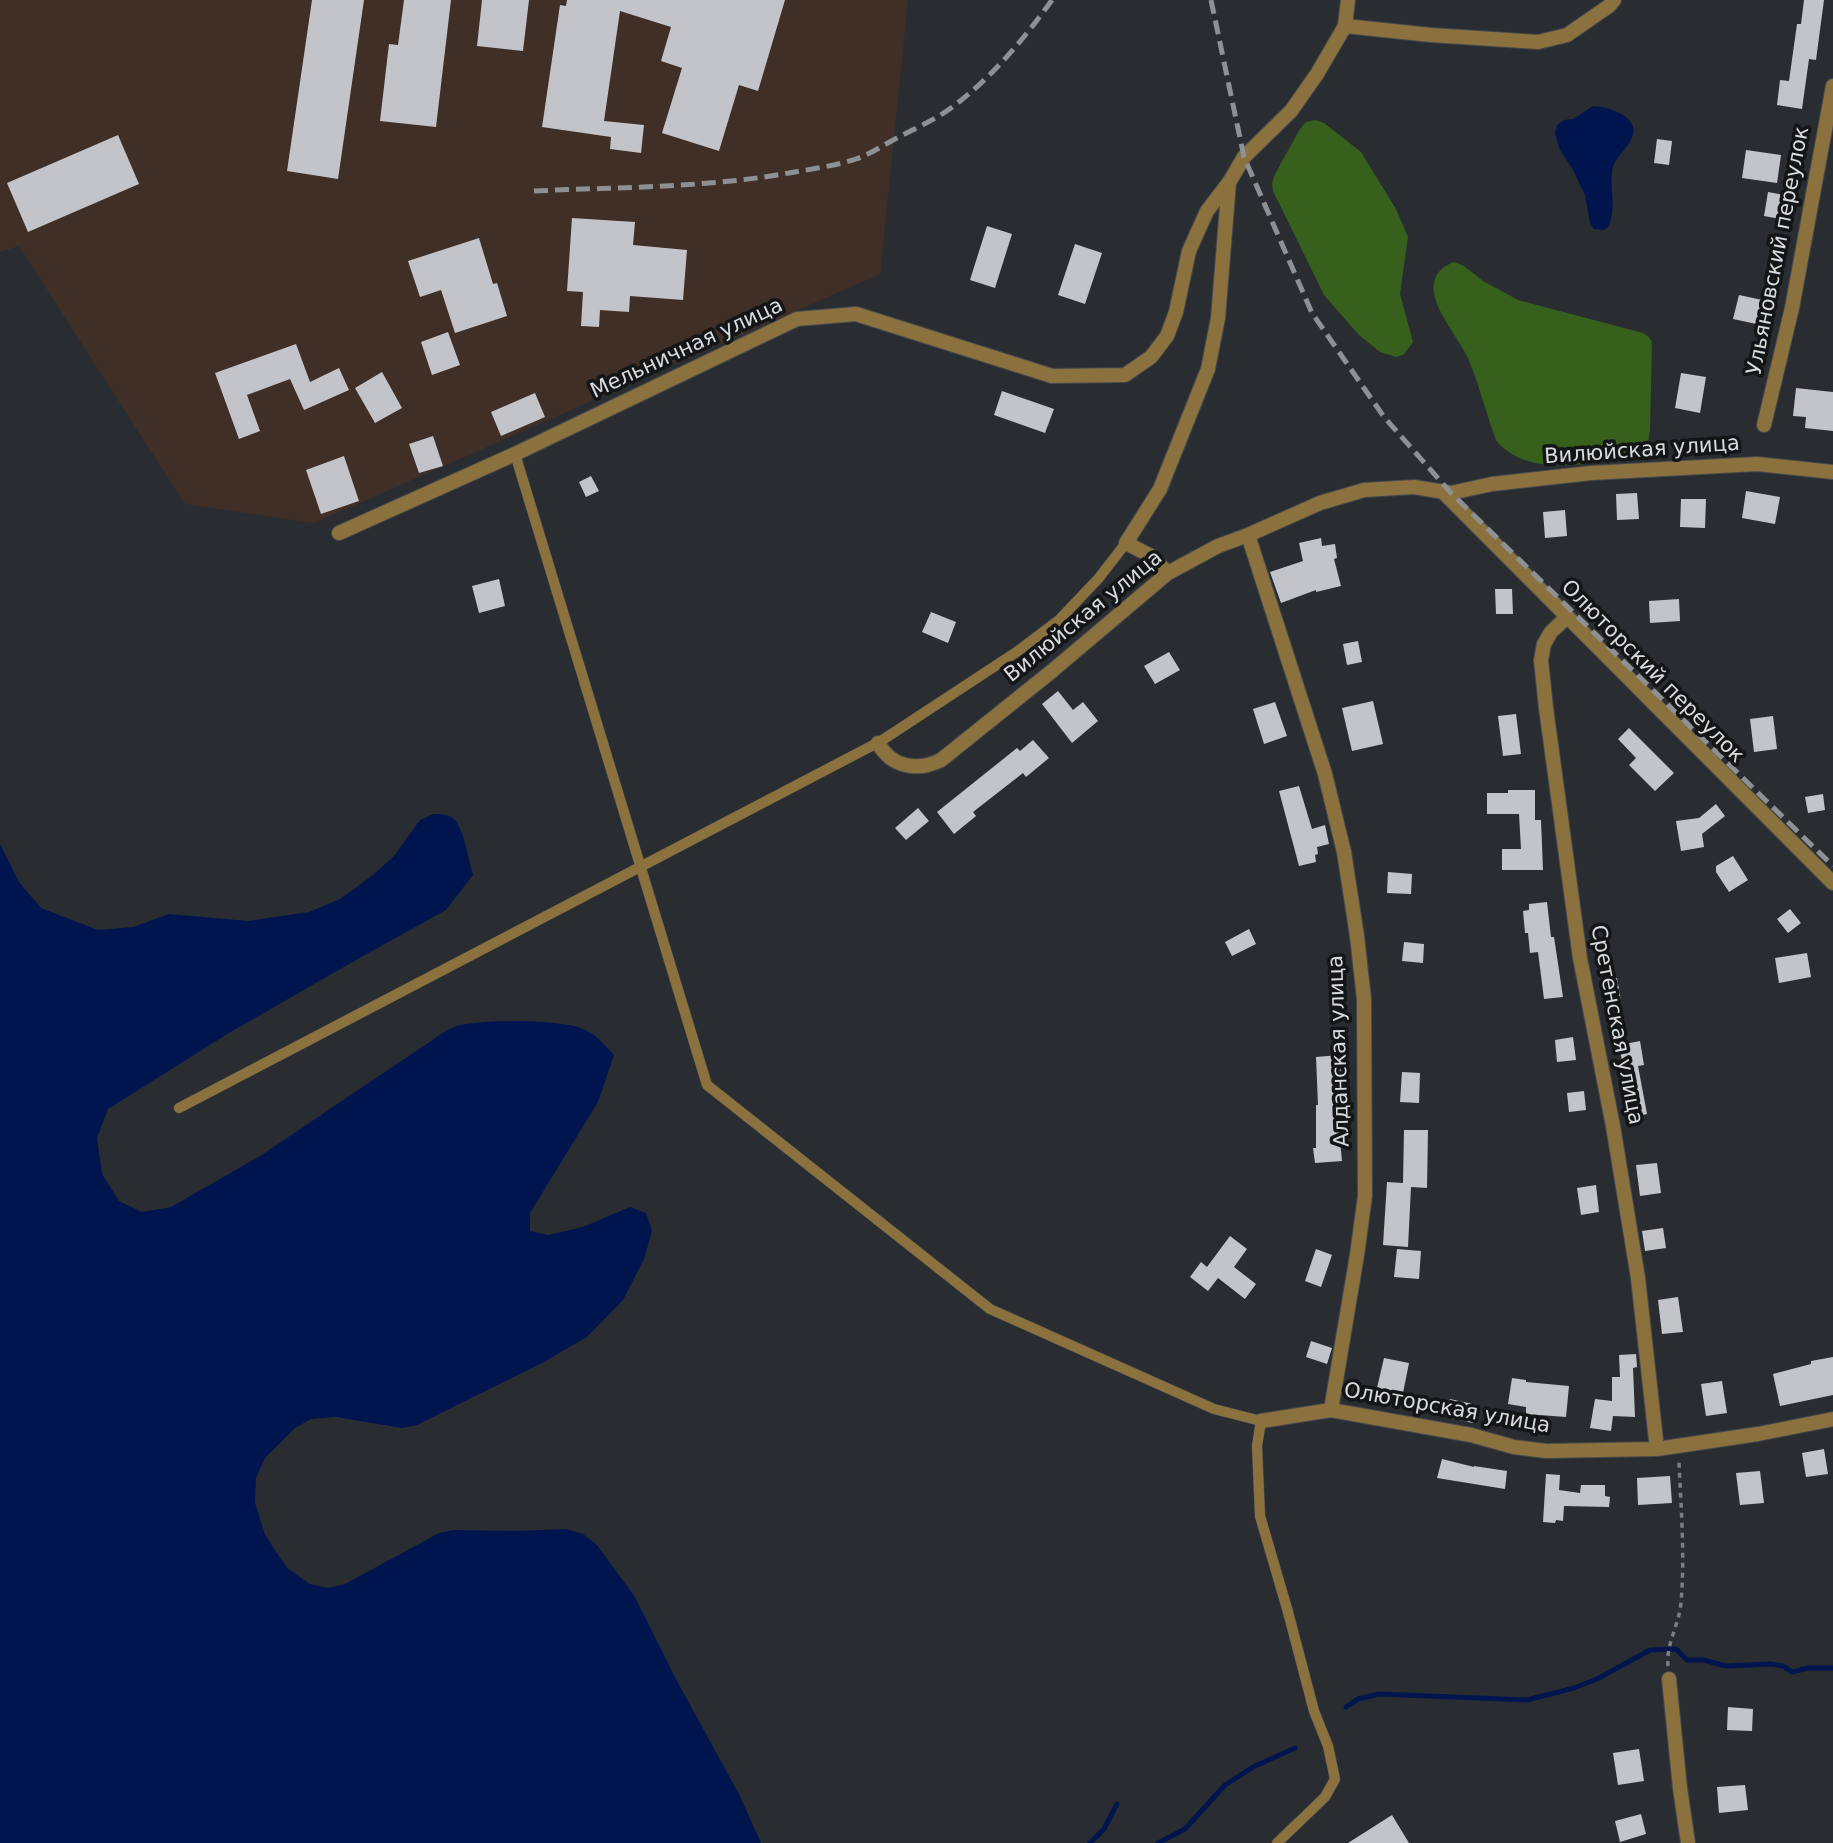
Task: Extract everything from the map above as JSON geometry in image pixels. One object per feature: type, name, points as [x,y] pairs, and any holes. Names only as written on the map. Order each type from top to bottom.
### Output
[{"type":"street","name":"Мельничная улица","points":[[339,533],[515,454],[797,319],[856,314],[1052,376],[1125,375],[1152,356],[1167,336],[1176,312],[1189,251],[1207,211],[1244,157],[1291,111],[1317,74],[1345,26],[1348,0]]},
{"type":"street","points":[[1345,26],[1538,42],[1567,35],[1614,0]]},
{"type":"street","name":"Ульяновский переулок","points":[[1764,425],[1792,308],[1833,86]]},
{"type":"street","points":[[1168,573],[1151,556],[1126,543],[1160,489],[1208,369],[1218,318],[1230,181]]},
{"type":"street","name":"Вилюйская улица","points":[[878,743],[887,756],[907,766],[924,766],[941,760],[1168,573],[1218,546],[1320,503],[1364,490],[1414,487],[1451,493],[1492,484],[1591,473],[1757,464],[1833,472]]},
{"type":"street","name":"Олюторский переулок","points":[[1442,491],[1833,883]]},
{"type":"street","name":"Алданская улица","points":[[1248,535],[1325,774],[1344,852],[1364,999],[1364,1196],[1331,1410]]},
{"type":"street","name":"Сретенская улица","points":[[1567,617],[1551,632],[1544,645],[1541,660],[1580,958],[1613,1126],[1638,1278],[1657,1449]]},
{"type":"street","name":"Олюторская улица","points":[[1261,1421],[1331,1410],[1471,1435],[1514,1447],[1657,1449],[1758,1434],[1833,1419]]},
{"type":"street","points":[[1669,1679],[1688,1843]]},
{"type":"lane","points":[[515,454],[708,1085],[990,1309],[1214,1409],[1261,1421],[1257,1446],[1260,1516],[1289,1612],[1314,1712],[1328,1746],[1335,1779],[1325,1797],[1277,1843]]},
{"type":"lane","points":[[179,1108],[878,743],[1018,652],[1059,620],[1098,579],[1126,543]]},
{"type":"path","points":[[1668,1658],[1670,1642],[1680,1613],[1684,1576],[1678,1446]]},
{"type":"shaded area","points":[[0,0],[908,0],[880,274],[314,523],[185,504],[19,246],[0,252]]},
{"type":"shaded area","points":[[1593,106],[1608,108],[1623,115],[1633,125],[1634,132],[1613,168],[1612,214],[1608,227],[1604,230],[1594,229],[1590,223],[1585,195],[1560,150],[1555,133],[1557,125],[1564,120],[1573,119]]},
{"type":"shaded area","points":[[433,814],[442,814],[455,820],[464,838],[473,875],[446,910],[229,1033],[108,1109],[97,1138],[102,1174],[119,1201],[142,1212],[171,1207],[260,1156],[442,1033],[457,1026],[501,1021],[554,1023],[581,1028],[603,1043],[614,1055],[598,1102],[530,1213],[530,1231],[548,1235],[583,1227],[630,1207],[646,1213],[652,1231],[644,1259],[623,1300],[587,1337],[542,1363],[417,1425],[402,1428],[336,1417],[311,1419],[295,1428],[265,1458],[256,1478],[255,1503],[265,1535],[287,1568],[310,1584],[328,1588],[345,1584],[439,1533],[453,1530],[566,1529],[583,1534],[597,1545],[635,1597],[739,1794],[761,1843],[0,1843],[0,844],[19,882],[41,908],[98,930],[133,927],[169,914],[248,921],[309,912],[340,899],[394,856],[420,820]]},
{"type":"green space","points":[[1315,120],[1324,123],[1361,152],[1396,209],[1408,237],[1400,294],[1413,342],[1404,354],[1396,357],[1380,352],[1359,335],[1324,295],[1273,191],[1275,174],[1300,129],[1306,122]]},
{"type":"green space","points":[[1454,262],[1518,300],[1648,336],[1652,342],[1650,430],[1648,444],[1641,454],[1584,464],[1544,464],[1509,452],[1496,440],[1468,358],[1438,307],[1434,294],[1434,281],[1440,270]]},
{"type":"building","points":[[312,0],[364,0],[338,179],[287,171]]},
{"type":"building","points":[[404,0],[451,0],[436,127],[380,121],[389,44],[398,45]]},
{"type":"building","points":[[482,0],[529,0],[523,51],[477,46]]},
{"type":"building","points":[[567,0],[785,0],[758,91],[739,85],[719,151],[662,133],[682,68],[661,61],[671,27],[620,11],[604,121],[644,125],[641,153],[610,149],[611,137],[542,127],[560,5],[566,6]]},
{"type":"building","points":[[1804,0],[1824,0],[1816,60],[1809,59],[1802,109],[1777,105],[1780,80],[1789,81],[1797,24],[1801,24]]},
{"type":"building","points":[[118,135],[139,184],[28,232],[7,183]]},
{"type":"building","points":[[1657,139],[1672,141],[1669,165],[1654,163]]},
{"type":"building","points":[[1746,150],[1781,155],[1777,183],[1742,178]]},
{"type":"building","points":[[1768,192],[1790,196],[1786,220],[1764,216]]},
{"type":"building","points":[[572,218],[635,222],[633,245],[687,250],[683,300],[630,296],[629,312],[600,310],[599,327],[581,326],[583,292],[567,291]]},
{"type":"building","points":[[987,226],[1012,234],[995,288],[970,280]]},
{"type":"building","points":[[479,238],[493,284],[497,283],[507,316],[455,333],[441,290],[420,297],[408,261]]},
{"type":"building","points":[[1075,244],[1102,253],[1085,304],[1058,295]]},
{"type":"building","points":[[1739,295],[1767,301],[1761,325],[1733,319]]},
{"type":"building","points":[[448,332],[460,365],[432,375],[421,342]]},
{"type":"building","points":[[296,344],[310,382],[339,368],[349,390],[304,410],[290,379],[247,395],[260,431],[239,439],[215,373]]},
{"type":"building","points":[[382,372],[402,408],[375,423],[355,388]]},
{"type":"building","points":[[1681,373],[1706,377],[1700,413],[1675,408]]},
{"type":"building","points":[[1796,388],[1833,392],[1833,431],[1805,428],[1806,417],[1793,416]]},
{"type":"building","points":[[1002,391],[1054,409],[1045,433],[994,415]]},
{"type":"building","points":[[535,393],[545,417],[501,436],[491,412]]},
{"type":"building","points":[[433,436],[443,466],[419,473],[409,444]]},
{"type":"building","points":[[344,456],[359,501],[321,514],[306,470]]},
{"type":"building","points":[[591,476],[599,491],[586,497],[579,482]]},
{"type":"building","points":[[1746,491],[1780,497],[1775,524],[1742,518]]},
{"type":"building","points":[[1637,493],[1639,519],[1617,520],[1616,494]]},
{"type":"building","points":[[1681,499],[1706,499],[1705,528],[1680,527]]},
{"type":"building","points":[[1565,510],[1567,536],[1545,538],[1543,512]]},
{"type":"building","points":[[1321,538],[1322,546],[1335,544],[1337,558],[1334,559],[1341,586],[1316,590],[1281,603],[1270,572],[1303,561],[1299,543]]},
{"type":"building","points":[[499,579],[505,606],[479,613],[472,586]]},
{"type":"building","points":[[1495,589],[1512,589],[1513,614],[1496,614]]},
{"type":"building","points":[[1679,599],[1680,621],[1650,623],[1649,601]]},
{"type":"building","points":[[931,612],[956,622],[948,643],[922,632]]},
{"type":"building","points":[[1358,641],[1362,662],[1347,665],[1343,644]]},
{"type":"building","points":[[1169,652],[1180,670],[1155,684],[1144,666]]},
{"type":"building","points":[[1058,691],[1073,710],[1083,702],[1098,721],[1072,743],[1042,704]]},
{"type":"building","points":[[1373,701],[1383,744],[1352,751],[1342,708]]},
{"type":"building","points":[[1275,702],[1287,736],[1264,744],[1253,709]]},
{"type":"building","points":[[1516,714],[1521,754],[1503,756],[1498,716]]},
{"type":"building","points":[[1773,716],[1777,749],[1754,752],[1750,719]]},
{"type":"building","points":[[1629,728],[1674,773],[1655,791],[1629,765],[1636,758],[1618,739]]},
{"type":"building","points":[[1033,740],[1049,758],[1026,777],[1023,773],[973,812],[976,816],[954,834],[937,812],[1017,748],[1020,751]]},
{"type":"building","points":[[1299,786],[1312,829],[1325,825],[1329,844],[1317,847],[1316,862],[1299,866],[1279,791]]},
{"type":"building","points":[[1508,790],[1535,790],[1535,820],[1541,820],[1543,870],[1502,870],[1502,849],[1521,849],[1519,814],[1487,814],[1487,793],[1508,793]]},
{"type":"building","points":[[1823,794],[1825,810],[1808,813],[1805,797]]},
{"type":"building","points":[[1716,804],[1725,816],[1702,834],[1704,847],[1681,851],[1676,821],[1699,818]]},
{"type":"building","points":[[918,808],[929,821],[906,840],[895,828]]},
{"type":"building","points":[[1733,856],[1748,880],[1729,892],[1716,872],[1716,866]]},
{"type":"building","points":[[1388,872],[1412,874],[1411,894],[1387,893]]},
{"type":"building","points":[[1547,902],[1563,997],[1544,999],[1538,952],[1530,953],[1523,911],[1529,910],[1529,904]]},
{"type":"building","points":[[1790,909],[1801,923],[1788,933],[1777,919]]},
{"type":"building","points":[[1249,929],[1256,944],[1232,956],[1225,942]]},
{"type":"building","points":[[1404,942],[1424,944],[1423,963],[1402,961]]},
{"type":"building","points":[[1807,953],[1811,977],[1779,983],[1775,958]]},
{"type":"building","points":[[1617,978],[1621,1001],[1604,1005],[1600,982]]},
{"type":"building","points":[[1573,1037],[1576,1060],[1557,1062],[1555,1040]]},
{"type":"building","points":[[1640,1041],[1644,1065],[1638,1066],[1647,1114],[1628,1118],[1623,1093],[1628,1092],[1619,1045]]},
{"type":"building","points":[[1340,1055],[1342,1105],[1351,1105],[1351,1122],[1338,1122],[1342,1161],[1315,1163],[1313,1148],[1316,1148],[1318,1105],[1316,1057]]},
{"type":"building","points":[[1402,1072],[1420,1073],[1419,1103],[1400,1102]]},
{"type":"building","points":[[1584,1091],[1586,1110],[1569,1112],[1567,1093]]},
{"type":"building","points":[[1404,1130],[1428,1130],[1427,1188],[1411,1187],[1408,1247],[1383,1245],[1387,1182],[1403,1183]]},
{"type":"building","points":[[1657,1163],[1661,1193],[1640,1196],[1636,1165]]},
{"type":"building","points":[[1596,1185],[1599,1212],[1581,1215],[1577,1188]]},
{"type":"building","points":[[1663,1228],[1666,1248],[1645,1251],[1642,1231]]},
{"type":"building","points":[[1230,1236],[1247,1249],[1234,1267],[1256,1284],[1245,1299],[1218,1278],[1208,1291],[1190,1277],[1201,1262],[1207,1267]]},
{"type":"building","points":[[1316,1249],[1332,1255],[1321,1287],[1305,1281]]},
{"type":"building","points":[[1397,1249],[1421,1251],[1419,1279],[1394,1277]]},
{"type":"building","points":[[1678,1297],[1683,1332],[1662,1334],[1658,1300]]},
{"type":"building","points":[[1311,1341],[1332,1348],[1327,1364],[1306,1357]]},
{"type":"building","points":[[1636,1354],[1637,1367],[1633,1368],[1635,1417],[1613,1416],[1611,1431],[1590,1428],[1595,1399],[1612,1401],[1612,1377],[1620,1377],[1619,1355]]},
{"type":"building","points":[[1833,1357],[1833,1395],[1780,1406],[1773,1374],[1811,1364],[1811,1361]]},
{"type":"building","points":[[1384,1358],[1409,1363],[1403,1393],[1377,1388]]},
{"type":"building","points":[[1512,1378],[1569,1386],[1566,1417],[1526,1414],[1526,1407],[1508,1404]]},
{"type":"building","points":[[1722,1381],[1727,1413],[1706,1416],[1701,1384]]},
{"type":"building","points":[[1450,1399],[1477,1405],[1473,1423],[1446,1417]]},
{"type":"building","points":[[1824,1449],[1828,1474],[1806,1477],[1802,1453]]},
{"type":"building","points":[[1442,1459],[1507,1471],[1505,1489],[1437,1478]]},
{"type":"building","points":[[1760,1471],[1764,1503],[1740,1505],[1736,1473]]},
{"type":"building","points":[[1546,1474],[1560,1475],[1559,1490],[1580,1493],[1581,1485],[1605,1485],[1605,1496],[1610,1497],[1609,1507],[1564,1506],[1563,1521],[1543,1522]]},
{"type":"building","points":[[1670,1476],[1672,1503],[1638,1505],[1637,1478]]},
{"type":"building","points":[[1728,1707],[1753,1709],[1752,1731],[1727,1730]]},
{"type":"building","points":[[1639,1749],[1644,1781],[1618,1785],[1613,1753]]},
{"type":"building","points":[[1745,1785],[1748,1810],[1719,1813],[1717,1787]]},
{"type":"building","points":[[1641,1814],[1646,1834],[1620,1842],[1615,1821]]},
{"type":"building","points":[[1392,1815],[1409,1843],[1348,1843]]},
{"type":"waterway","points":[[1346,1707],[1358,1699],[1379,1694],[1527,1700],[1597,1679],[1650,1650],[1676,1649],[1687,1660],[1704,1660],[1726,1666],[1771,1664],[1783,1666],[1792,1672],[1808,1668],[1833,1668]]},
{"type":"waterway","points":[[1158,1843],[1185,1829],[1225,1785],[1253,1767],[1295,1748]]},
{"type":"waterway","points":[[1090,1843],[1104,1829],[1117,1804]]},
{"type":"railway","points":[[534,191],[725,182],[814,169],[856,159],[933,119],[969,94],[1007,56],[1052,0]]},
{"type":"railway","points":[[1211,0],[1244,157],[1312,313],[1384,417],[1451,493],[1833,866]]}]
